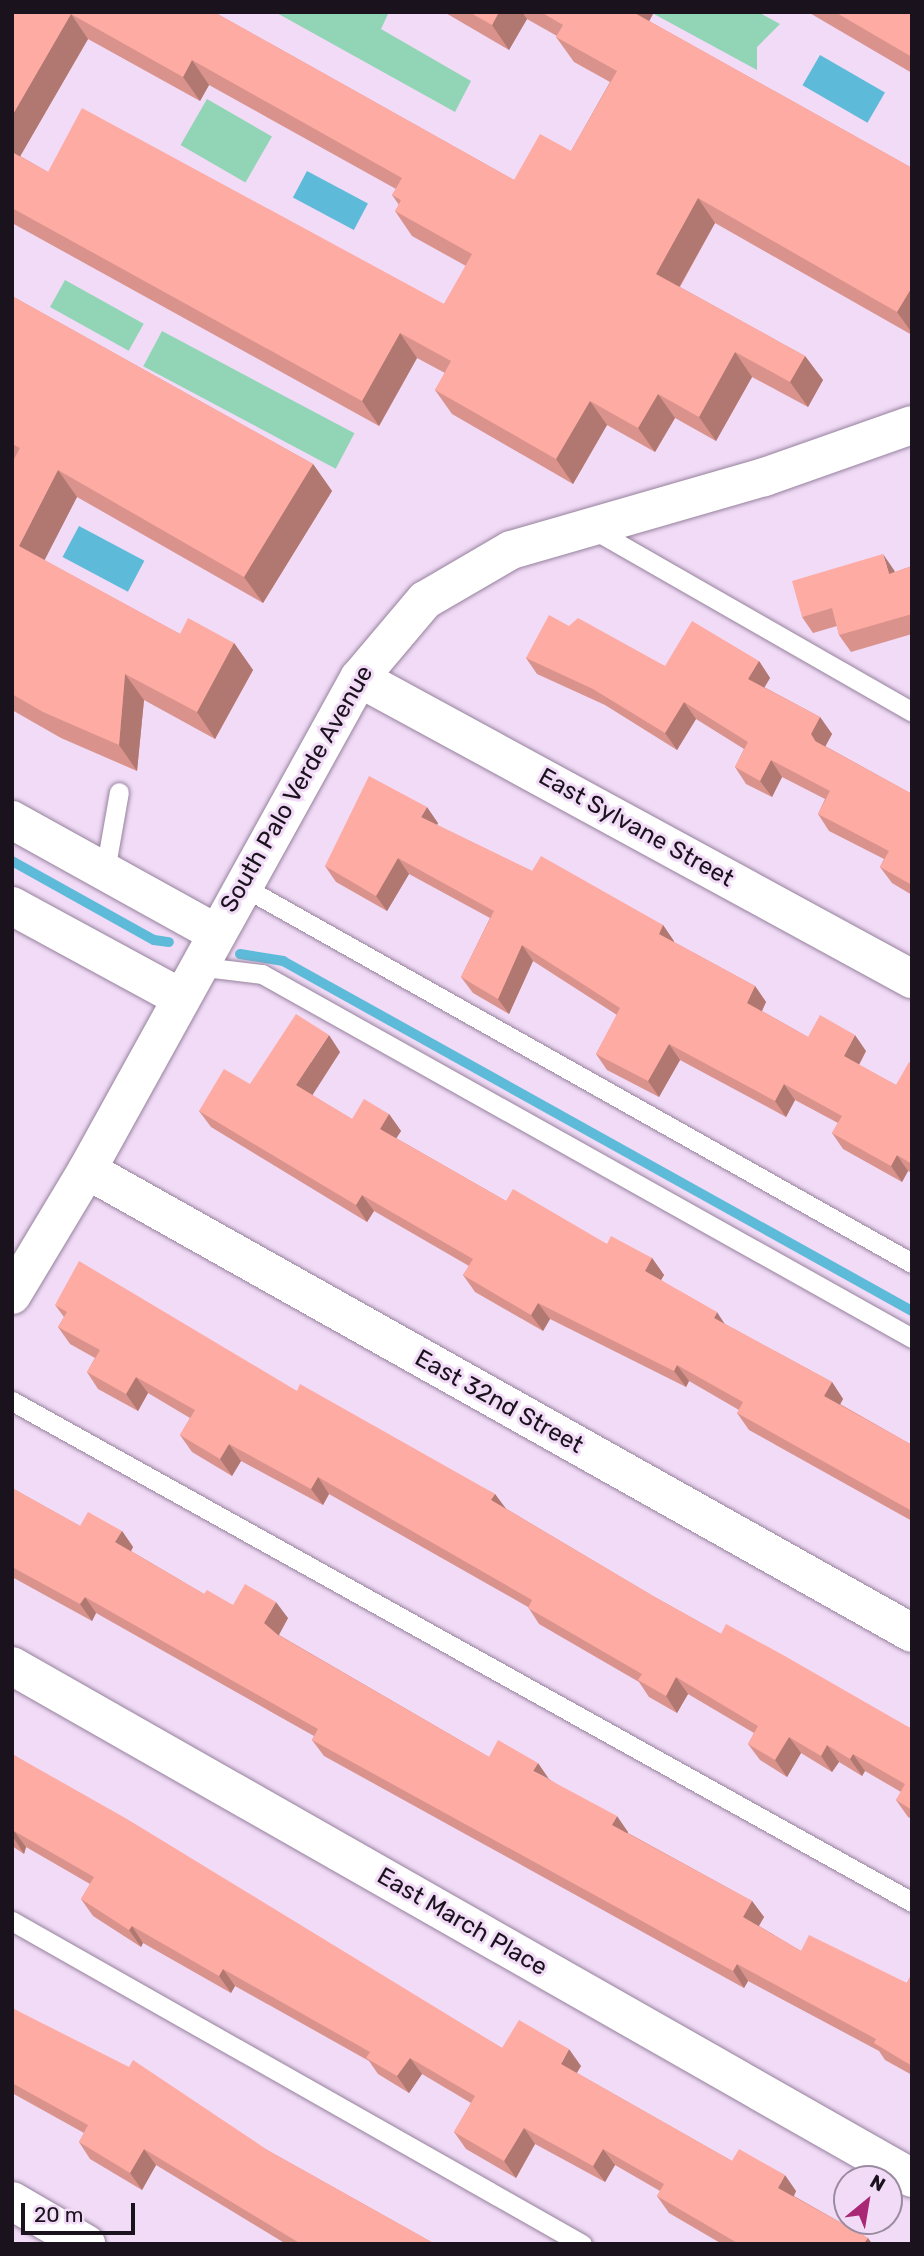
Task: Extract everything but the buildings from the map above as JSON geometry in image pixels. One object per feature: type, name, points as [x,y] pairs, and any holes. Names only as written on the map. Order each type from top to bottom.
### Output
[{"type":"street","name":"South Palo Verde Avenue","points":[[12,1295],[86,1170],[240,885],[359,678],[400,625],[451,582],[511,550],[764,477],[912,425]]},
{"type":"street","name":"East Sylvane Street","points":[[359,678],[912,979]]},
{"type":"street","points":[[12,820],[214,932]]},
{"type":"street","points":[[12,906],[187,981]]},
{"type":"street","name":"East 32nd Street","points":[[86,1170],[912,1633]]},
{"type":"street","name":"East March Place","points":[[12,1665],[912,2178]]},
{"type":"street","points":[[12,2201],[86,2244]]},
{"type":"lane","points":[[587,526],[912,712]]},
{"type":"lane","points":[[105,871],[119,792]]},
{"type":"lane","points":[[240,885],[912,1263]]},
{"type":"lane","points":[[187,981],[262,974],[912,1338]]},
{"type":"lane","points":[[12,1401],[912,1902]]},
{"type":"lane","points":[[12,1921],[582,2244]]},
{"type":"green space","points":[[275,12],[389,12],[381,29],[471,81],[455,112]]},
{"type":"green space","points":[[758,12],[780,24],[757,47],[757,70],[654,14]]},
{"type":"green space","points":[[207,99],[272,136],[245,182],[180,145]]},
{"type":"green space","points":[[65,280],[144,324],[129,351],[50,307]]},
{"type":"green space","points":[[162,331],[354,433],[336,469],[143,366]]},
{"type":"water","points":[[820,55],[885,92],[867,123],[802,85]]},
{"type":"water","points":[[307,171],[368,203],[354,230],[293,197]]},
{"type":"water","points":[[79,526],[144,561],[128,592],[63,557]]},
{"type":"waterway","points":[[12,861],[154,940],[169,942]]},
{"type":"waterway","points":[[240,954],[283,961],[912,1311]]}]
